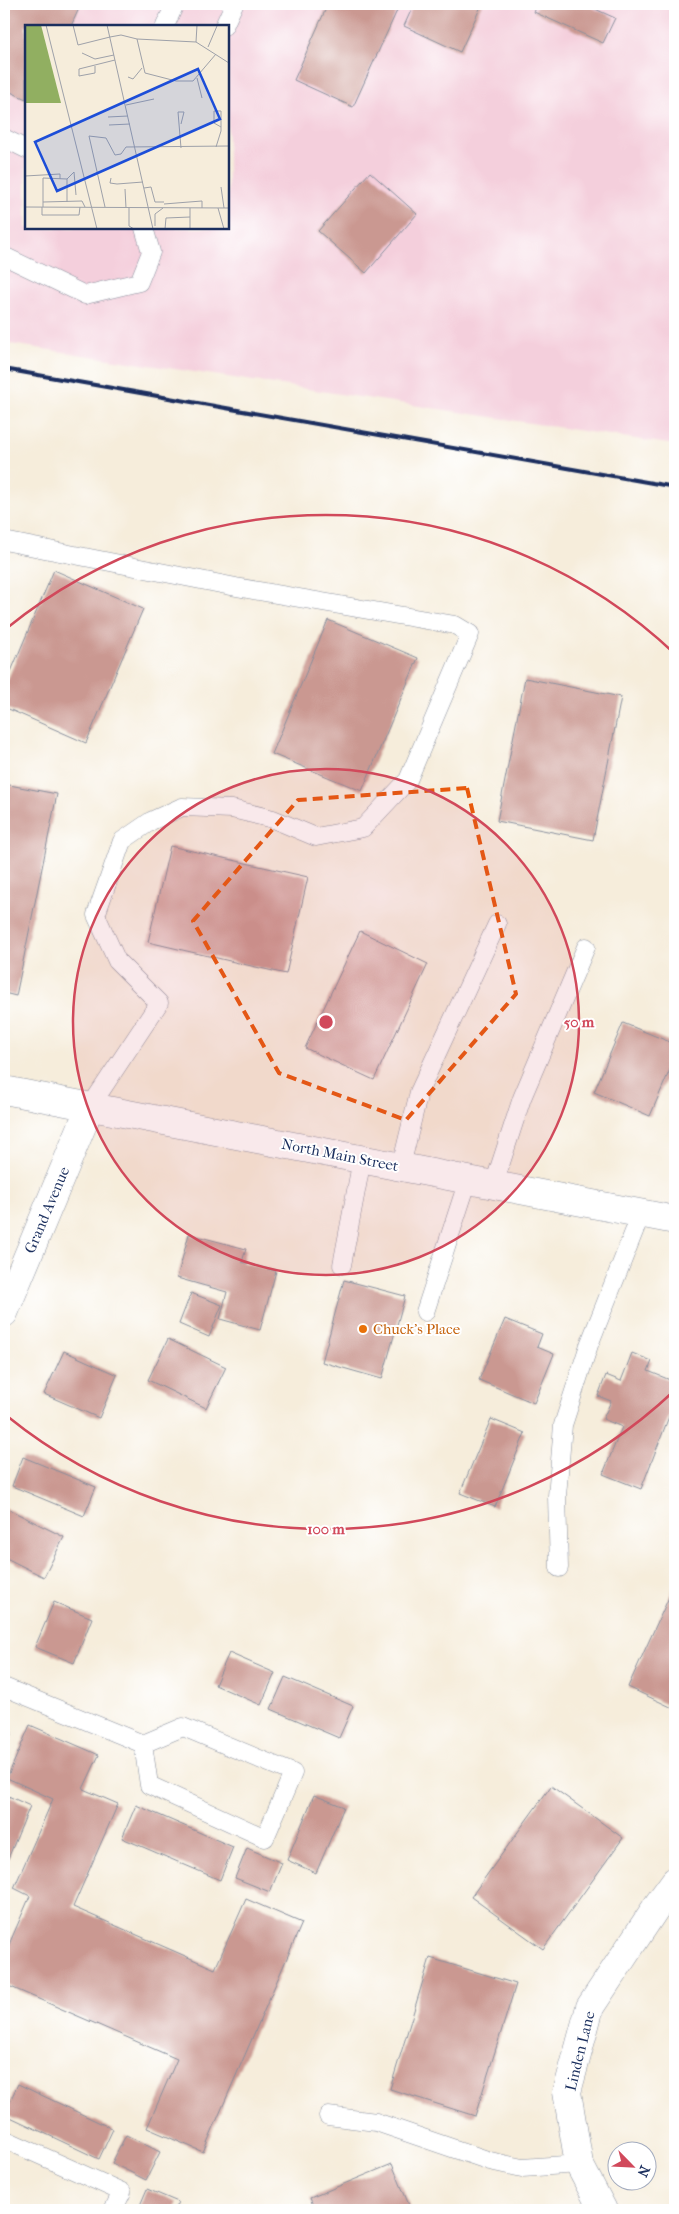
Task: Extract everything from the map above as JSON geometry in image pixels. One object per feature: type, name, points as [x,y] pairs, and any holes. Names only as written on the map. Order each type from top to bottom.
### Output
[{"type":"main road","name":"North Main Street","points":[[4,1090],[675,1220]]},
{"type":"main road","name":"Grand Avenue","points":[[4,1313],[90,1107]]},
{"type":"main road","name":"Linden Lane","points":[[603,2210],[579,2164],[567,2092],[590,2007],[675,1881]]},
{"type":"lane","points":[[165,25],[175,4]]},
{"type":"lane","points":[[224,25],[234,4]]},
{"type":"lane","points":[[4,138],[25,148]]},
{"type":"lane","points":[[4,256],[85,295],[139,282],[151,252],[144,229]]},
{"type":"lane","points":[[4,541],[236,587],[455,625],[470,634],[408,780],[363,828],[316,837],[274,819],[232,809],[182,806],[151,821],[122,841],[96,915],[117,961],[160,1003],[90,1107]]},
{"type":"lane","points":[[401,1166],[419,1092],[497,924]]},
{"type":"lane","points":[[494,1184],[522,1098],[586,947]]},
{"type":"lane","points":[[342,1265],[362,1159]]},
{"type":"lane","points":[[425,1312],[468,1180]]},
{"type":"lane","points":[[559,1568],[557,1496],[563,1425],[590,1346],[641,1214]]},
{"type":"lane","points":[[4,1687],[143,1744],[183,1727],[293,1773],[265,1838],[149,1785],[143,1744]]},
{"type":"lane","points":[[328,2116],[376,2122],[490,2161],[522,2168],[579,2164]]},
{"type":"lane","points":[[4,2139],[122,2192],[113,2210]]},
{"type":"highlighted area","points":[[467,788],[516,994],[406,1120],[279,1073],[193,921],[298,800]]},
{"type":"shaded area","points":[[4,4],[675,4],[675,445],[4,343]]},
{"type":"building","points":[[4,4],[81,4],[71,25],[25,25],[25,99],[4,89]]},
{"type":"building","points":[[328,4],[400,4],[353,107],[294,80]]},
{"type":"building","points":[[414,4],[482,4],[460,52],[404,26]]},
{"type":"building","points":[[538,4],[584,4],[615,18],[603,43],[534,12]]},
{"type":"building","points":[[370,172],[417,214],[366,273],[318,231]]},
{"type":"building","points":[[54,570],[143,609],[86,743],[4,707],[4,688]]},
{"type":"building","points":[[328,620],[418,658],[362,791],[272,754]]},
{"type":"building","points":[[525,678],[621,697],[593,840],[497,821]]},
{"type":"building","points":[[4,784],[57,794],[16,996],[4,993]]},
{"type":"building","points":[[170,846],[308,877],[286,974],[148,942]]},
{"type":"building","points":[[360,931],[428,964],[374,1080],[305,1048]]},
{"type":"building","points":[[623,1023],[675,1044],[675,1058],[650,1116],[594,1092]]},
{"type":"building","points":[[189,1234],[246,1249],[242,1262],[276,1271],[260,1330],[220,1319],[227,1292],[177,1278]]},
{"type":"building","name":"Chuck's Place","points":[[344,1280],[405,1296],[382,1379],[322,1362]]},
{"type":"building","points":[[191,1293],[222,1305],[209,1337],[179,1324]]},
{"type":"building","points":[[505,1319],[542,1334],[537,1347],[554,1354],[534,1403],[479,1380]]},
{"type":"building","points":[[168,1339],[226,1367],[206,1408],[148,1380]]},
{"type":"building","points":[[64,1351],[117,1375],[99,1418],[44,1394]]},
{"type":"building","points":[[632,1353],[652,1361],[648,1371],[675,1382],[675,1401],[641,1489],[603,1474],[622,1427],[603,1419],[611,1401],[598,1396],[606,1375],[621,1381]]},
{"type":"building","points":[[491,1419],[525,1433],[495,1507],[460,1493]]},
{"type":"building","points":[[23,1457],[96,1487],[84,1516],[12,1486]]},
{"type":"building","points":[[4,1507],[64,1537],[44,1577],[4,1557]]},
{"type":"building","points":[[675,1584],[675,1709],[628,1687]]},
{"type":"building","points":[[54,1602],[92,1618],[74,1663],[35,1647]]},
{"type":"building","points":[[229,1653],[275,1673],[261,1705],[215,1685]]},
{"type":"building","points":[[285,1677],[353,1706],[339,1738],[271,1709]]},
{"type":"building","points":[[30,1725],[99,1755],[83,1789],[118,1804],[73,1907],[215,1969],[246,1899],[302,1923],[203,2152],[147,2128],[177,2059],[4,1984],[4,1956],[30,1896],[14,1888],[53,1799],[7,1778]]},
{"type":"building","points":[[4,1728],[12,1732],[4,1753]]},
{"type":"building","points":[[551,1786],[623,1838],[543,1949],[471,1897]]},
{"type":"building","points":[[4,1794],[30,1806],[4,1868]]},
{"type":"building","points":[[314,1795],[344,1807],[316,1873],[287,1860]]},
{"type":"building","points":[[136,1805],[233,1847],[220,1880],[122,1838]]},
{"type":"building","points":[[247,1848],[282,1863],[270,1892],[235,1878]]},
{"type":"building","points":[[430,1958],[516,1984],[475,2116],[390,2089]]},
{"type":"building","points":[[18,2084],[113,2129],[99,2159],[4,2114]]},
{"type":"building","points":[[126,2135],[160,2152],[146,2180],[112,2163]]},
{"type":"building","points":[[392,2164],[411,2210],[315,2210],[310,2198]]},
{"type":"building","points":[[147,2189],[178,2202],[174,2210],[138,2210]]},
{"type":"railway","points":[[4,369],[675,487]]},
{"type":"place","name":"Chuck's Place","points":[[363,1329]]}]
